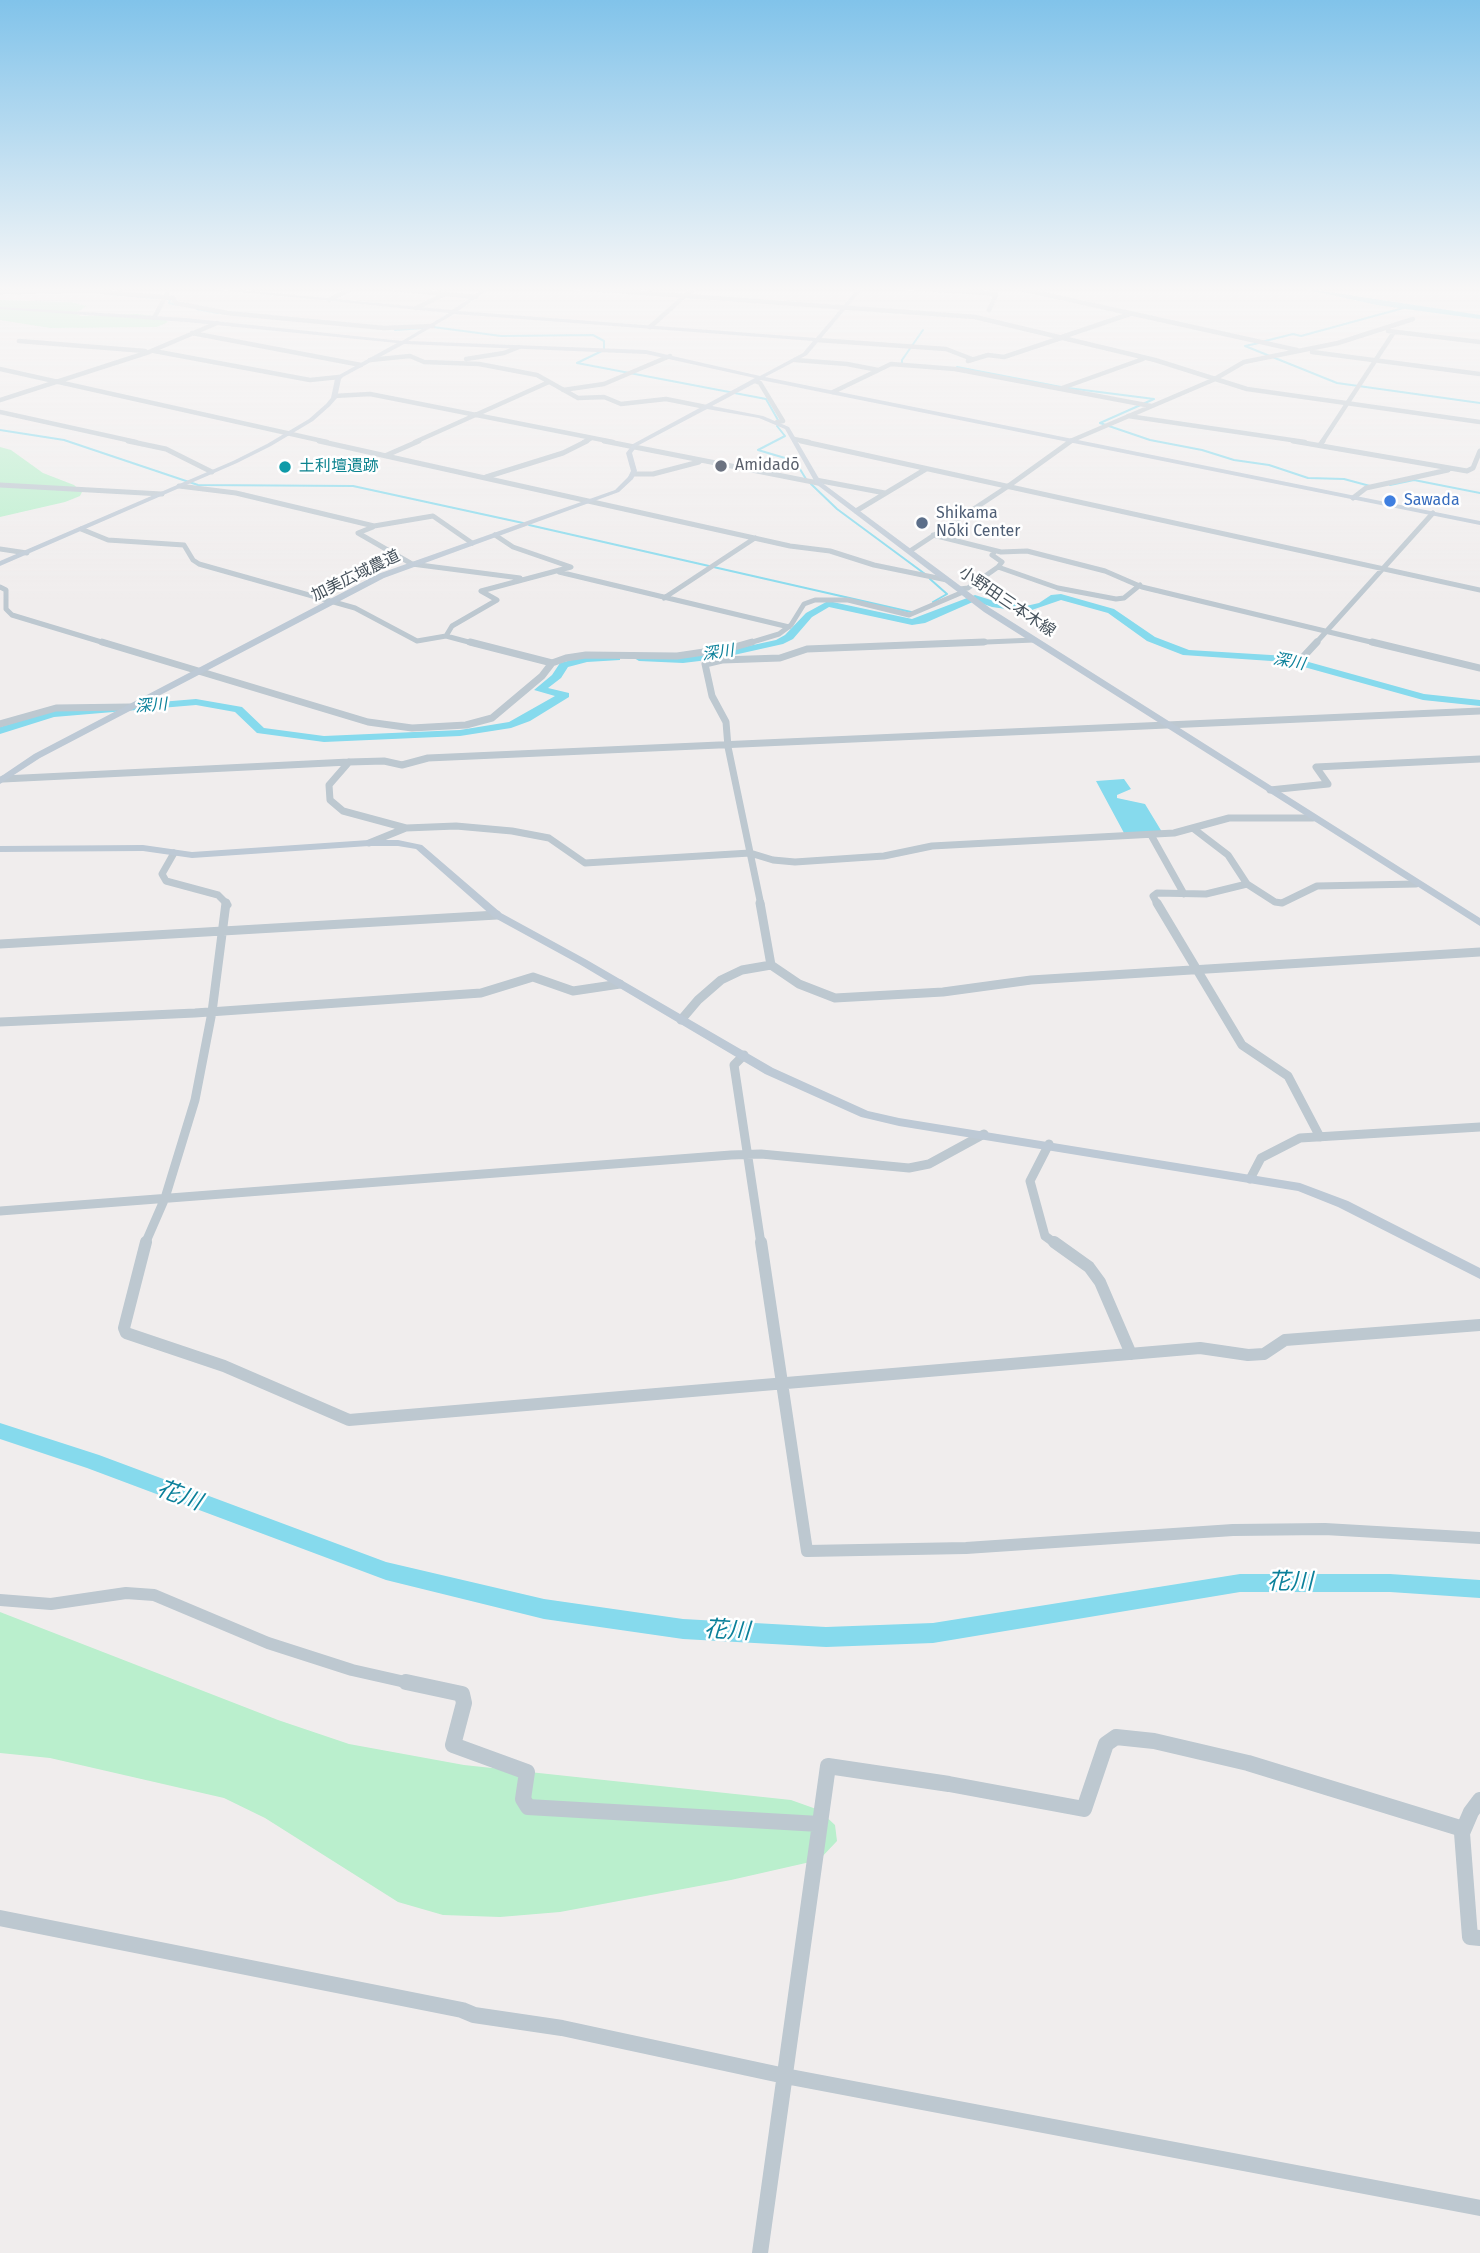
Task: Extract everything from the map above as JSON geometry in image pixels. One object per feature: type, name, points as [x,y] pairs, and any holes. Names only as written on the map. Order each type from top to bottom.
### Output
[{"type":"street","points":[[0,400],[29,391]]},
{"type":"street","points":[[98,391],[795,547],[830,551],[866,563],[947,580]]},
{"type":"street","points":[[0,564],[212,472],[288,434],[321,411],[335,391]]},
{"type":"street","points":[[387,455],[529,391]]},
{"type":"street","points":[[564,391],[576,397],[602,397],[621,404],[663,399],[783,421],[765,391]]},
{"type":"street","points":[[703,462],[653,474],[633,474],[629,453],[632,447],[737,391]]},
{"type":"street","points":[[822,391],[1480,523]]},
{"type":"street","points":[[833,393],[837,391]]},
{"type":"street","points":[[1071,391],[1151,406]]},
{"type":"street","points":[[909,551],[1007,487],[1070,440],[1186,391]]},
{"type":"street","points":[[1264,391],[1296,398],[1480,422]]},
{"type":"street","points":[[1320,445],[1356,391]]},
{"type":"street","points":[[334,396],[370,394],[703,462],[885,493]]},
{"type":"street","points":[[0,412],[159,447],[212,472]]},
{"type":"street","points":[[1128,416],[1320,445],[1480,475]]},
{"type":"street","name":"小野田三本木線","points":[[777,422],[787,428],[817,481],[966,595],[1480,923]]},
{"type":"street","points":[[485,477],[563,453],[590,439]]},
{"type":"street","points":[[794,439],[1480,590]]},
{"type":"street","points":[[1353,498],[1361,490],[1373,486],[1451,469],[1471,471],[1480,451]]},
{"type":"street","points":[[856,511],[926,469]]},
{"type":"street","name":"加美広域農道","points":[[1,780],[37,756],[381,576],[617,491],[633,474]]},
{"type":"street","points":[[183,484],[236,493],[374,526]]},
{"type":"street","points":[[0,485],[162,494]]},
{"type":"street","points":[[1304,656],[1433,513]]},
{"type":"street","points":[[472,543],[433,516],[374,526],[358,533],[412,564],[528,579]]},
{"type":"street","points":[[81,529],[108,540],[184,545],[192,560],[199,564],[362,611],[417,641],[446,636],[552,663],[576,655],[677,656],[731,648],[769,638],[789,627],[804,604],[815,600],[848,600],[909,615],[966,595],[968,588],[1002,562],[992,555],[996,551]]},
{"type":"street","points":[[446,636],[452,626],[497,600],[481,591],[558,572],[571,566],[513,547],[495,535]]},
{"type":"street","points":[[933,536],[996,551],[1027,551],[1105,571],[1140,585],[1480,668]]},
{"type":"street","points":[[664,598],[755,538]]},
{"type":"street","points":[[0,549],[27,553]]},
{"type":"street","points":[[998,567],[1058,587],[1116,599],[1124,598],[1140,585]]},
{"type":"street","points":[[558,572],[789,627]]},
{"type":"street","points":[[0,587],[6,590],[6,609],[12,615],[383,725],[444,727],[467,725],[492,718],[542,676],[552,663]]},
{"type":"street","points":[[0,619],[12,615]]},
{"type":"street","points":[[771,965],[728,747],[726,722],[723,711],[715,703],[705,669],[708,662],[780,658],[807,649],[1034,640]]},
{"type":"street","points":[[0,724],[56,708],[130,707]]},
{"type":"street","points":[[1,780],[349,762],[384,761],[402,765],[428,758],[728,747],[1480,711]]},
{"type":"street","points":[[1270,790],[1328,784],[1316,767],[1480,759]]},
{"type":"street","points":[[349,762],[329,785],[328,794],[331,800],[343,811],[406,828]]},
{"type":"street","points":[[369,843],[406,828],[456,826],[534,834],[558,842],[585,863],[750,853],[773,860],[795,862],[884,856],[932,846],[1151,835],[1194,829],[1229,818],[1313,818]]},
{"type":"street","points":[[1194,829],[1228,855],[1247,884],[1275,902],[1282,903],[1317,886],[1416,884]]},
{"type":"street","points":[[1151,835],[1184,894]]},
{"type":"street","points":[[0,849],[143,848],[192,855],[369,843],[398,842],[419,847],[496,915],[769,1071],[866,1114],[899,1122],[1049,1144],[1300,1187],[1343,1204],[1480,1274]]},
{"type":"street","points":[[174,853],[164,868],[163,878],[169,884],[218,895],[226,900],[228,905],[195,1100],[165,1198],[148,1234],[124,1328],[125,1333],[224,1366],[349,1420],[1200,1348],[1248,1355],[1264,1354],[1285,1340],[1480,1325]]},
{"type":"street","points":[[1247,884],[1206,894],[1157,893],[1153,896],[1242,1045],[1288,1076],[1320,1137]]},
{"type":"street","points":[[0,944],[496,915]]},
{"type":"street","points":[[681,1020],[698,1000],[721,980],[742,970],[771,965],[815,992],[835,998],[943,992],[1031,980],[1475,953],[1480,963]]},
{"type":"street","points":[[0,1022],[212,1012],[481,993],[533,977],[573,991],[620,984]]},
{"type":"street","points":[[744,1055],[734,1065],[807,1552],[966,1548],[1233,1530],[1337,1529],[1480,1538]]},
{"type":"street","points":[[1250,1179],[1258,1162],[1266,1154],[1295,1139],[1480,1126]]},
{"type":"street","points":[[0,1212],[748,1154],[909,1168],[929,1164],[984,1134]]},
{"type":"street","points":[[1049,1144],[1030,1181],[1038,1220],[1045,1236],[1089,1267],[1100,1282],[1131,1354]]},
{"type":"street","points":[[0,1600],[51,1605],[126,1593],[154,1595],[292,1651],[352,1670],[462,1694],[464,1703],[453,1745],[527,1772],[523,1799],[528,1807],[819,1824]]},
{"type":"street","points":[[760,2253],[828,1766],[949,1784],[1084,1809],[1106,1744],[1116,1737],[1154,1741],[1248,1763],[1463,1829]]},
{"type":"street","points":[[1480,1800],[1463,1829],[1471,1937],[1480,1938]]},
{"type":"street","points":[[0,1918],[474,2015],[562,2028],[785,2076],[1480,2208]]},
{"type":"green space","points":[[0,447],[11,450],[43,473],[74,485],[82,492],[80,496],[0,517]]},
{"type":"green space","points":[[0,1612],[278,1720],[349,1744],[464,1765],[791,1800],[819,1810],[835,1825],[837,1841],[819,1860],[731,1880],[560,1912],[500,1917],[443,1915],[398,1902],[265,1818],[224,1798],[50,1758],[0,1753]]},
{"type":"water","points":[[1124,779],[1131,789],[1117,795],[1117,798],[1145,804],[1162,832],[1124,833],[1096,781]]},
{"type":"waterway","points":[[725,391],[766,399],[778,420]]},
{"type":"waterway","points":[[1093,391],[1154,399],[1100,423],[1150,440],[1202,450],[1234,460],[1269,465],[1308,478],[1344,479],[1370,486]]},
{"type":"waterway","points":[[1395,391],[1480,403]]},
{"type":"waterway","points":[[777,426],[785,436],[758,450],[795,461],[806,479]]},
{"type":"waterway","points":[[0,430],[64,440],[198,485],[353,486],[523,523]]},
{"type":"waterway","points":[[1390,485],[1414,480],[1480,493]]},
{"type":"waterway","points":[[811,484],[837,509],[925,574]]},
{"type":"waterway","points":[[529,525],[911,612]]},
{"type":"waterway","points":[[930,579],[947,594],[933,602]]},
{"type":"waterway","name":"深川","points":[[639,658],[683,660],[716,656],[779,642],[789,637],[809,615],[828,604],[912,622],[921,621],[975,598],[992,604],[1026,609],[1042,605],[1054,597],[1061,597],[1111,611],[1151,639],[1187,653],[1287,659],[1423,697],[1480,703]]},
{"type":"waterway","name":"深川","points":[[0,731],[53,714],[196,702],[238,709],[261,731],[324,739],[460,733],[511,725],[565,695],[539,690],[557,676],[564,665],[587,659],[616,658]]},
{"type":"waterway","name":"花川","points":[[0,1431],[92,1461],[386,1571],[544,1609],[683,1629],[826,1637],[933,1633],[1240,1583],[1390,1583],[1480,1589]]},
{"type":"place","name":"Amidadō","points":[[721,466]]},
{"type":"place","name":"土利壇遺跡","points":[[285,467]]},
{"type":"place","name":"Sawada","points":[[1390,501]]},
{"type":"place","name":"Shikama Nōki Center","points":[[922,523]]}]
